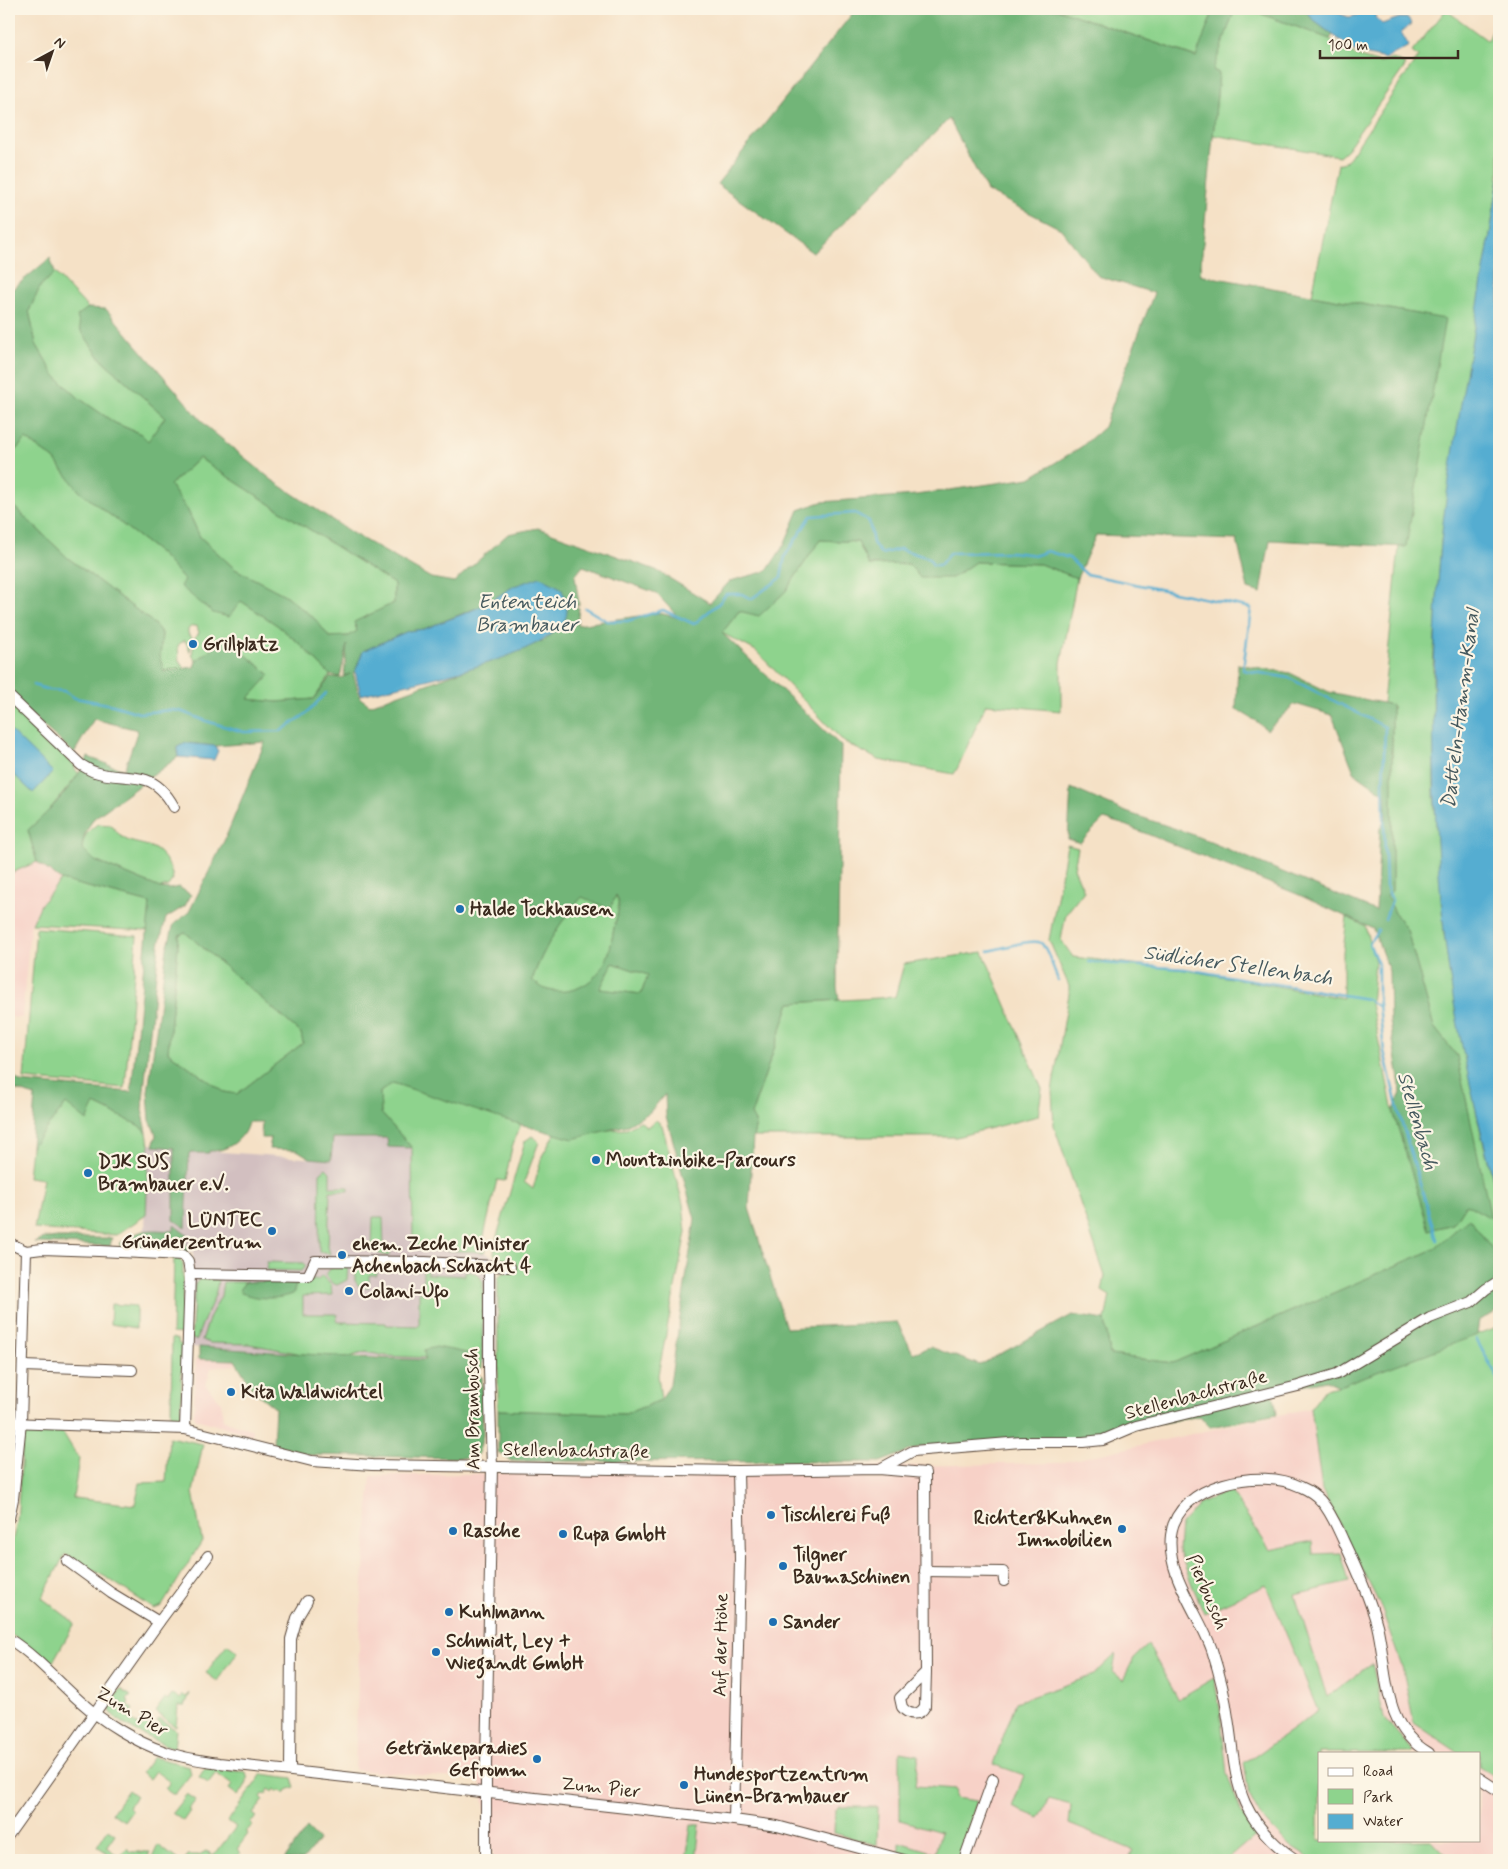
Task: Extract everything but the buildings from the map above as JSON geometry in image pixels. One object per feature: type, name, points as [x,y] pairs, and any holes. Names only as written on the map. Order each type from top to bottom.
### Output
[{"type":"street","points":[[9,696],[81,765],[105,775],[147,780],[157,786],[168,797],[174,807]]},
{"type":"street","points":[[9,1243],[26,1250],[42,1249],[183,1255],[188,1261],[190,1274],[185,1429]]},
{"type":"street","points":[[9,1518],[13,1499],[21,1423],[26,1250]]},
{"type":"street","points":[[190,1274],[308,1276],[315,1261],[424,1262],[510,1267]]},
{"type":"street","name":"Am Brambusch","points":[[486,1860],[492,1467],[489,1369],[489,1266]]},
{"type":"street","name":"Stellenbachstraße","points":[[880,1469],[913,1452],[1021,1442],[1083,1442],[1103,1440],[1136,1426],[1298,1386],[1337,1374],[1430,1318],[1471,1302],[1499,1281]]},
{"type":"street","points":[[23,1366],[132,1370]]},
{"type":"street","name":"Stellenbachstraße","points":[[9,1423],[185,1429],[312,1461],[372,1465],[738,1470],[880,1469],[925,1473],[926,1672]]},
{"type":"street","name":"Auf der Höhe","points":[[734,1820],[740,1559],[738,1470]]},
{"type":"street","name":"Pierbusch","points":[[1296,1860],[1284,1852],[1259,1828],[1244,1802],[1238,1786],[1219,1672],[1205,1634],[1183,1588],[1170,1546],[1175,1519],[1190,1502],[1204,1492],[1223,1483],[1248,1478],[1269,1478],[1290,1482],[1300,1486],[1321,1501],[1330,1514],[1364,1588],[1376,1624],[1388,1697],[1396,1716],[1406,1735],[1427,1752]]},
{"type":"street","points":[[9,1834],[208,1556]]},
{"type":"street","points":[[67,1561],[111,1593],[159,1622]]},
{"type":"street","points":[[925,1571],[1003,1572],[1004,1581]]},
{"type":"street","points":[[290,1770],[291,1639],[297,1618],[307,1601]]},
{"type":"street","name":"Zum Pier","points":[[9,1639],[30,1654],[96,1713],[129,1735],[163,1752],[186,1758],[734,1820],[788,1829],[904,1860]]},
{"type":"street","points":[[1480,1779],[1499,1791]]},
{"type":"street","points":[[964,1860],[993,1780]]},
{"type":"shaded area","points":[[37,862],[61,880],[41,904],[30,928],[22,1018],[9,1017],[9,874]]},
{"type":"shaded area","name":"ehem. Zeche Minister Achenbach Schacht 4","points":[[333,1138],[387,1138],[388,1147],[412,1148],[413,1249],[484,1252],[497,1259],[496,1367],[476,1361],[191,1347],[193,1252],[144,1248],[149,1144],[174,1148],[174,1220],[189,1153],[209,1153],[209,1151],[331,1160]]},
{"type":"shaded area","points":[[196,1359],[235,1360],[235,1365],[211,1368],[206,1385],[221,1402],[223,1420],[253,1430],[252,1435],[196,1419],[194,1415]]},
{"type":"shaded area","points":[[1311,1408],[1322,1490],[1381,1607],[1403,1670],[1414,1723],[1458,1752],[1318,1752],[1318,1842],[1480,1842],[1480,1767],[1499,1779],[1499,1860],[494,1860],[480,1780],[355,1770],[360,1620],[371,1476],[1059,1463]]},
{"type":"green space","points":[[856,9],[1057,9],[1196,57],[1214,9],[1235,9],[1213,70],[1219,73],[1200,275],[1445,319],[1406,547],[1270,540],[1261,593],[1248,589],[1237,540],[1096,535],[1077,578],[1040,564],[975,562],[952,578],[920,578],[909,564],[869,565],[858,542],[820,540],[785,592],[759,616],[739,611],[722,633],[841,746],[837,987],[839,1000],[790,1003],[751,1115],[756,1124],[753,1137],[749,1208],[786,1328],[897,1322],[913,1353],[930,1347],[980,1365],[1072,1315],[1105,1320],[1110,1355],[1173,1363],[1434,1249],[1469,1218],[1499,1258],[1499,1311],[1479,1320],[1477,1335],[1339,1386],[1326,1380],[1273,1391],[1277,1414],[1210,1427],[1200,1416],[1079,1439],[922,1446],[880,1462],[511,1461],[498,1452],[498,1410],[625,1414],[661,1400],[670,1384],[695,1219],[666,1116],[665,1094],[650,1112],[628,1125],[573,1139],[502,1119],[393,1083],[380,1092],[381,1113],[412,1148],[388,1147],[387,1138],[333,1138],[331,1160],[310,1158],[297,1150],[269,1149],[271,1138],[261,1138],[262,1122],[248,1122],[239,1139],[228,1147],[209,1151],[209,1153],[189,1153],[186,1228],[174,1220],[174,1148],[153,1146],[156,1135],[150,1120],[148,1092],[167,948],[174,924],[189,912],[225,839],[265,742],[215,746],[187,743],[177,747],[178,757],[93,819],[84,836],[82,848],[95,861],[160,888],[179,887],[191,895],[185,906],[166,918],[159,945],[142,1109],[147,1132],[138,1125],[95,1104],[87,1121],[66,1104],[31,1147],[35,1096],[9,1088],[9,1045],[11,1074],[20,1082],[131,1092],[150,903],[61,880],[37,862],[28,830],[62,796],[88,757],[124,770],[138,730],[94,719],[74,753],[9,696],[9,661],[13,649],[9,645],[9,502],[68,558],[151,621],[162,633],[160,658],[164,671],[194,667],[196,661],[226,638],[270,675],[248,699],[277,702],[314,699],[330,677],[341,678],[350,674],[344,676],[347,645],[340,677],[330,675],[299,643],[277,625],[241,601],[229,617],[213,613],[180,586],[184,580],[161,554],[80,492],[54,459],[26,439],[9,457],[9,292],[50,258],[55,273],[41,285],[29,311],[36,344],[55,376],[80,399],[115,423],[141,434],[148,441],[165,417],[101,359],[81,331],[77,316],[88,308],[106,309],[207,427],[272,480],[352,533],[431,578],[454,582],[508,534],[538,528],[656,570],[710,603],[730,581],[767,571],[784,545],[799,510],[821,502],[916,495],[1030,478],[1081,447],[1104,427],[1154,293],[1098,276],[1061,229],[987,191],[949,119],[813,253],[717,184]],"holes":[[[199,458],[394,584],[394,603],[354,622],[357,631],[349,636],[329,637],[316,620],[285,595],[235,569],[200,537],[188,511],[170,485]],[[583,566],[656,593],[679,618],[659,613],[577,625],[579,608],[570,605],[579,605],[575,576]],[[514,586],[563,623],[545,640],[370,705],[360,698],[353,673],[363,651],[408,631],[424,629],[484,605]],[[616,895],[619,907],[610,951],[603,967],[591,980],[584,985],[567,991],[544,989],[532,980],[541,957],[553,936],[566,916],[582,897],[610,909]],[[185,932],[301,1033],[303,1043],[237,1094],[224,1092],[168,1052],[179,935]],[[613,963],[648,975],[641,994],[600,989]]]},
{"type":"green space","points":[[1057,9],[1214,9],[1197,57]]},
{"type":"green space","points":[[1235,9],[1248,9],[1330,39],[1356,56],[1381,63],[1393,59],[1406,65],[1347,149],[1339,156],[1213,135],[1219,73],[1212,70]]},
{"type":"green space","points":[[1248,9],[1304,9],[1314,21],[1333,35],[1330,39]]},
{"type":"green space","points":[[1446,10],[1488,41],[1499,14],[1499,178],[1441,541],[1433,667],[1434,795],[1444,934],[1454,1002],[1467,1068],[1482,1138],[1499,1202],[1499,1258],[1469,1219],[1434,1249],[1173,1363],[1110,1355],[1105,1320],[1110,1296],[1102,1291],[1105,1276],[1054,1126],[1052,1091],[1069,986],[1049,940],[1067,845],[1078,848],[1074,868],[1084,891],[1066,914],[1061,940],[1073,957],[1186,970],[1343,998],[1343,952],[1347,917],[1365,926],[1375,962],[1371,1004],[1393,1111],[1429,1230],[1453,1224],[1466,1204],[1490,1217],[1457,1056],[1434,1027],[1407,930],[1395,913],[1387,896],[1392,891],[1392,705],[1383,703],[1399,547],[1406,546],[1422,315],[1312,295],[1338,164],[1347,161],[1418,57],[1412,52]]},
{"type":"green space","points":[[55,273],[88,308],[78,316],[81,331],[101,359],[165,417],[148,442],[141,434],[115,423],[80,399],[55,376],[36,344],[29,311],[41,285]]},
{"type":"green space","points":[[26,439],[54,459],[80,492],[161,554],[184,580],[241,601],[277,625],[299,643],[330,675],[314,699],[277,702],[247,699],[270,675],[226,638],[196,661],[192,655],[195,637],[199,633],[197,626],[192,626],[188,629],[188,634],[192,637],[190,652],[185,640],[178,645],[179,661],[184,668],[163,671],[160,658],[162,633],[151,621],[68,558],[9,502],[9,457]]},
{"type":"green space","points":[[199,458],[394,584],[394,603],[355,622],[357,631],[349,636],[329,637],[316,620],[285,595],[235,569],[200,537],[188,511],[170,485]]},
{"type":"green space","points":[[820,540],[858,542],[869,565],[909,564],[952,578],[975,562],[1040,564],[1077,578],[1061,663],[1061,711],[986,704],[954,774],[879,760],[844,742],[756,651],[722,633],[739,611],[759,615],[785,592]]},
{"type":"green space","points":[[1238,664],[1290,673],[1329,692],[1392,705],[1392,891],[1387,896],[1395,913],[1407,930],[1434,1027],[1457,1056],[1491,1218],[1466,1204],[1453,1224],[1429,1230],[1393,1111],[1401,1093],[1390,1021],[1389,971],[1373,929],[1297,894],[1122,824],[1104,819],[1080,843],[1068,839],[1071,788],[1126,812],[1191,834],[1376,911],[1380,828],[1386,818],[1385,794],[1354,772],[1332,715],[1295,704],[1267,730],[1236,709]]},
{"type":"green space","points":[[9,702],[76,767],[74,768],[79,774],[45,815],[28,830],[37,862],[9,874]]},
{"type":"green space","points":[[98,824],[111,825],[125,839],[158,851],[168,863],[172,874],[173,879],[168,886],[160,888],[95,861],[82,848],[87,834]]},
{"type":"green space","points":[[61,880],[150,903],[148,931],[32,924],[41,904]]},
{"type":"green space","points":[[615,894],[618,902],[617,915],[607,958],[603,967],[591,981],[575,989],[558,992],[539,986],[532,980],[541,957],[553,936],[566,915],[582,896],[610,909]]},
{"type":"green space","points":[[36,928],[137,936],[125,1088],[24,1079]]},
{"type":"green space","points":[[185,932],[301,1033],[303,1043],[237,1094],[224,1092],[168,1052],[179,935]]},
{"type":"green space","points":[[983,952],[1042,1089],[1038,1116],[956,1137],[753,1137],[756,1124],[751,1115],[790,1003],[895,997],[904,964]]},
{"type":"green space","points":[[613,963],[648,975],[641,994],[599,989]]},
{"type":"green space","points":[[393,1083],[521,1124],[512,1147],[505,1181],[497,1180],[482,1244],[487,1245],[484,1252],[413,1249],[412,1148],[381,1113],[380,1092]]},
{"type":"green space","name":"DJK SUS Brambauer e.V.","points":[[66,1104],[95,1104],[138,1125],[147,1132],[149,1145],[146,1215],[116,1235],[34,1229],[43,1179],[28,1177],[31,1147]]},
{"type":"green space","points":[[656,1120],[662,1125],[683,1204],[686,1232],[658,1375],[661,1400],[625,1414],[498,1410],[498,1278],[503,1273],[510,1272],[510,1262],[502,1261],[494,1254],[495,1243],[525,1141],[532,1136],[539,1142],[524,1182],[533,1189],[542,1156],[555,1133],[627,1129],[640,1121],[647,1127]]},
{"type":"green space","points":[[326,1168],[330,1172],[330,1187],[349,1187],[349,1191],[330,1191],[328,1247],[330,1254],[319,1252],[320,1173]]},
{"type":"green space","points":[[373,1217],[383,1217],[384,1249],[392,1249],[389,1256],[379,1254],[372,1248]]},
{"type":"green space","points":[[174,1225],[187,1235],[186,1238],[178,1237],[178,1241],[186,1242],[188,1252],[127,1247],[123,1249],[119,1244],[140,1232],[174,1231]]},
{"type":"green space","points":[[44,1238],[112,1238],[110,1246],[35,1243]]},
{"type":"green space","points":[[174,1258],[179,1259],[183,1264],[182,1334],[172,1333]]},
{"type":"green space","points":[[267,1262],[303,1263],[305,1266],[301,1271],[266,1270]]},
{"type":"green space","points":[[348,1265],[347,1280],[337,1285],[332,1283],[325,1275],[333,1266]]},
{"type":"green space","points":[[355,1265],[374,1266],[377,1269],[377,1275],[369,1275],[369,1287],[360,1287],[355,1281]]},
{"type":"green space","points":[[423,1267],[427,1267],[427,1274],[465,1276],[465,1271],[471,1272],[478,1275],[483,1282],[482,1368],[468,1369],[430,1358],[386,1356],[366,1352],[349,1357],[302,1354],[249,1344],[210,1343],[202,1340],[210,1316],[221,1296],[223,1282],[245,1282],[240,1289],[293,1294],[297,1281],[318,1280],[322,1276],[331,1285],[332,1295],[303,1296],[303,1314],[337,1314],[337,1322],[419,1326],[419,1292],[423,1293]]},
{"type":"green space","points":[[200,1279],[218,1279],[215,1295],[197,1340],[191,1339],[195,1284]]},
{"type":"green space","points":[[297,1281],[293,1294],[280,1297],[254,1297],[241,1293],[240,1289],[245,1282]]},
{"type":"green space","points":[[111,1304],[136,1306],[136,1328],[110,1324]]},
{"type":"green space","points":[[1499,1326],[1499,1779],[1480,1767],[1480,1752],[1458,1752],[1414,1723],[1403,1670],[1381,1607],[1322,1490],[1311,1408],[1325,1389],[1339,1386]]},
{"type":"green space","points":[[172,1338],[178,1340],[179,1344],[182,1345],[181,1420],[172,1422],[171,1417]]},
{"type":"green space","points":[[199,1347],[425,1360],[424,1350],[436,1347],[467,1353],[476,1361],[473,1374],[482,1377],[483,1435],[478,1455],[466,1458],[310,1455],[273,1444],[275,1408],[254,1391],[235,1360],[199,1359]]},
{"type":"green space","points":[[37,1429],[62,1431],[79,1459],[73,1498],[135,1505],[140,1483],[166,1482],[169,1437],[203,1444],[193,1492],[202,1541],[162,1606],[154,1609],[109,1579],[65,1554],[42,1598],[75,1623],[52,1663],[9,1633],[9,1554],[17,1522],[23,1438],[27,1431]]},
{"type":"green space","points":[[1230,1490],[1270,1550],[1312,1541],[1313,1554],[1341,1553],[1349,1582],[1295,1595],[1327,1697],[1372,1663],[1384,1718],[1413,1751],[1318,1752],[1318,1842],[1434,1842],[1451,1860],[1312,1860],[1288,1845],[1261,1817],[1249,1795],[1244,1762],[1254,1757],[1318,1711],[1266,1585],[1204,1613],[1179,1550],[1181,1524],[1200,1504]]},
{"type":"green space","points":[[227,1644],[238,1652],[217,1681],[206,1673]]},
{"type":"green space","points":[[1148,1645],[1178,1699],[1214,1678],[1220,1709],[1227,1774],[1241,1812],[1257,1834],[1226,1860],[1128,1860],[1133,1850],[1069,1824],[1071,1805],[1049,1799],[1039,1818],[1012,1807],[1024,1775],[993,1764],[1016,1702],[1094,1675],[1116,1654],[1113,1672],[1123,1680],[1134,1658]]},
{"type":"green space","points":[[121,1689],[131,1696],[127,1700],[129,1702],[127,1705],[133,1709],[127,1717],[138,1725],[141,1721],[145,1722],[157,1731],[162,1725],[157,1721],[159,1719],[176,1730],[174,1748],[128,1727],[113,1715],[110,1710],[110,1704]]},
{"type":"green space","points":[[190,1693],[185,1706],[178,1706],[176,1727],[155,1712],[165,1698],[168,1700],[172,1695],[181,1699],[183,1695],[186,1697]]},
{"type":"green space","points":[[900,1752],[919,1755],[915,1786],[956,1789],[955,1798],[977,1801],[956,1860],[928,1860],[899,1852],[899,1842],[935,1853],[941,1832],[900,1820]]},
{"type":"green space","points":[[153,1757],[189,1766],[191,1774],[175,1794],[165,1789],[170,1782],[155,1771],[149,1779],[141,1773]]},
{"type":"green space","points":[[205,1768],[246,1772],[246,1785],[238,1796],[229,1789],[232,1785],[216,1773],[208,1783],[199,1777]]},
{"type":"green space","points":[[262,1774],[292,1778],[295,1787],[287,1790],[285,1794],[275,1789],[273,1792],[269,1789],[266,1794],[264,1793],[261,1797],[264,1800],[253,1814],[257,1817],[250,1823],[253,1825],[245,1832],[248,1834],[237,1849],[241,1853],[238,1856],[236,1855],[233,1860],[185,1860],[188,1855],[199,1855],[206,1851],[214,1855],[236,1827],[228,1821]]},
{"type":"green space","points":[[128,1790],[136,1796],[129,1807],[132,1810],[124,1821],[112,1813]]},
{"type":"green space","points":[[187,1794],[196,1800],[188,1810],[190,1811],[183,1821],[172,1813]]},
{"type":"green space","points":[[839,1807],[878,1807],[877,1845],[834,1833],[835,1811]]},
{"type":"green space","points":[[691,1824],[700,1825],[696,1860],[686,1860]]},
{"type":"green space","points":[[307,1828],[319,1840],[303,1860],[284,1860]]},
{"type":"green space","points":[[108,1829],[115,1834],[106,1847],[120,1857],[127,1848],[130,1852],[150,1852],[148,1856],[152,1858],[158,1845],[178,1860],[118,1860],[97,1846]]},
{"type":"water","points":[[1304,9],[1326,9],[1349,17],[1358,15],[1361,9],[1378,9],[1375,17],[1382,24],[1399,18],[1407,18],[1412,24],[1401,32],[1409,46],[1385,59],[1356,52],[1314,21]]},
{"type":"water","name":"Datteln-Hamm-Kanal","points":[[1499,178],[1499,1202],[1467,1069],[1448,966],[1436,835],[1434,689],[1437,591],[1443,522],[1457,425]]},
{"type":"water","name":"Ententeich Brambauer","points":[[540,577],[561,588],[567,606],[565,620],[547,637],[525,649],[498,660],[438,677],[361,695],[355,672],[363,651],[408,631],[424,629],[463,614],[484,605],[514,586]]},
{"type":"water","points":[[9,729],[53,772],[33,793],[9,770]]},
{"type":"water","points":[[186,743],[215,746],[218,751],[214,760],[178,757],[177,747]]},
{"type":"waterway","points":[[585,608],[607,621],[627,621],[663,610],[694,624],[719,603],[726,594],[742,594],[751,599],[781,578],[785,556],[811,516],[855,513],[869,521],[873,543],[881,554],[900,549],[929,558],[933,565],[940,565],[950,553],[1011,552],[1037,555],[1047,551],[1069,558],[1086,574],[1251,608],[1243,670],[1289,678],[1385,727],[1383,785],[1386,886],[1392,900],[1385,919]]},
{"type":"waterway","points":[[33,685],[49,690],[64,691],[75,698],[113,705],[139,713],[180,711],[244,732],[281,731],[306,714],[326,693]]},
{"type":"waterway","name":"Stellenbach","points":[[1378,930],[1369,943],[1378,964],[1378,995],[1384,1051],[1398,1110],[1437,1240]]},
{"type":"waterway","name":"Südlicher Stellenbach","points":[[989,951],[1023,943],[1041,943],[1058,980]]},
{"type":"waterway","name":"Südlicher Stellenbach","points":[[1089,962],[1185,969],[1367,999],[1379,1007]]},
{"type":"waterway","name":"Stellenbach","points":[[1476,1339],[1499,1380]]},
{"type":"place","name":"Grillplatz","points":[[193,644]]},
{"type":"place","name":"Halde Tockhausen","points":[[460,909]]},
{"type":"place","name":"Mountainbike-Parcours","points":[[596,1160]]},
{"type":"place","name":"DJK SUS Brambauer e.V.","points":[[88,1173]]},
{"type":"place","name":"LÜNTEC Gründerzentrum","points":[[272,1231]]},
{"type":"place","name":"ehem. Zeche Minister Achenbach Schacht 4","points":[[342,1255]]},
{"type":"place","name":"Colani-Ufo","points":[[349,1291]]},
{"type":"place","name":"Kita Waldwichtel","points":[[231,1392]]},
{"type":"place","name":"Tischlerei Fuß","points":[[771,1515]]},
{"type":"place","name":"Richter&Kuhnen Immobilien","points":[[1122,1529]]},
{"type":"place","name":"Rasche","points":[[453,1531]]},
{"type":"place","name":"Rupa GmbH","points":[[563,1534]]},
{"type":"place","name":"Tilgner Baumaschinen","points":[[783,1566]]},
{"type":"place","name":"Kuhlmann","points":[[449,1612]]},
{"type":"place","name":"Sander","points":[[773,1622]]},
{"type":"place","name":"Schmidt, Ley + Wiegandt GmbH","points":[[436,1652]]},
{"type":"place","name":"Getränkeparadies Gefromm","points":[[537,1759]]},
{"type":"place","name":"Hundesportzentrum Lünen-Brambauer","points":[[684,1785]]}]
